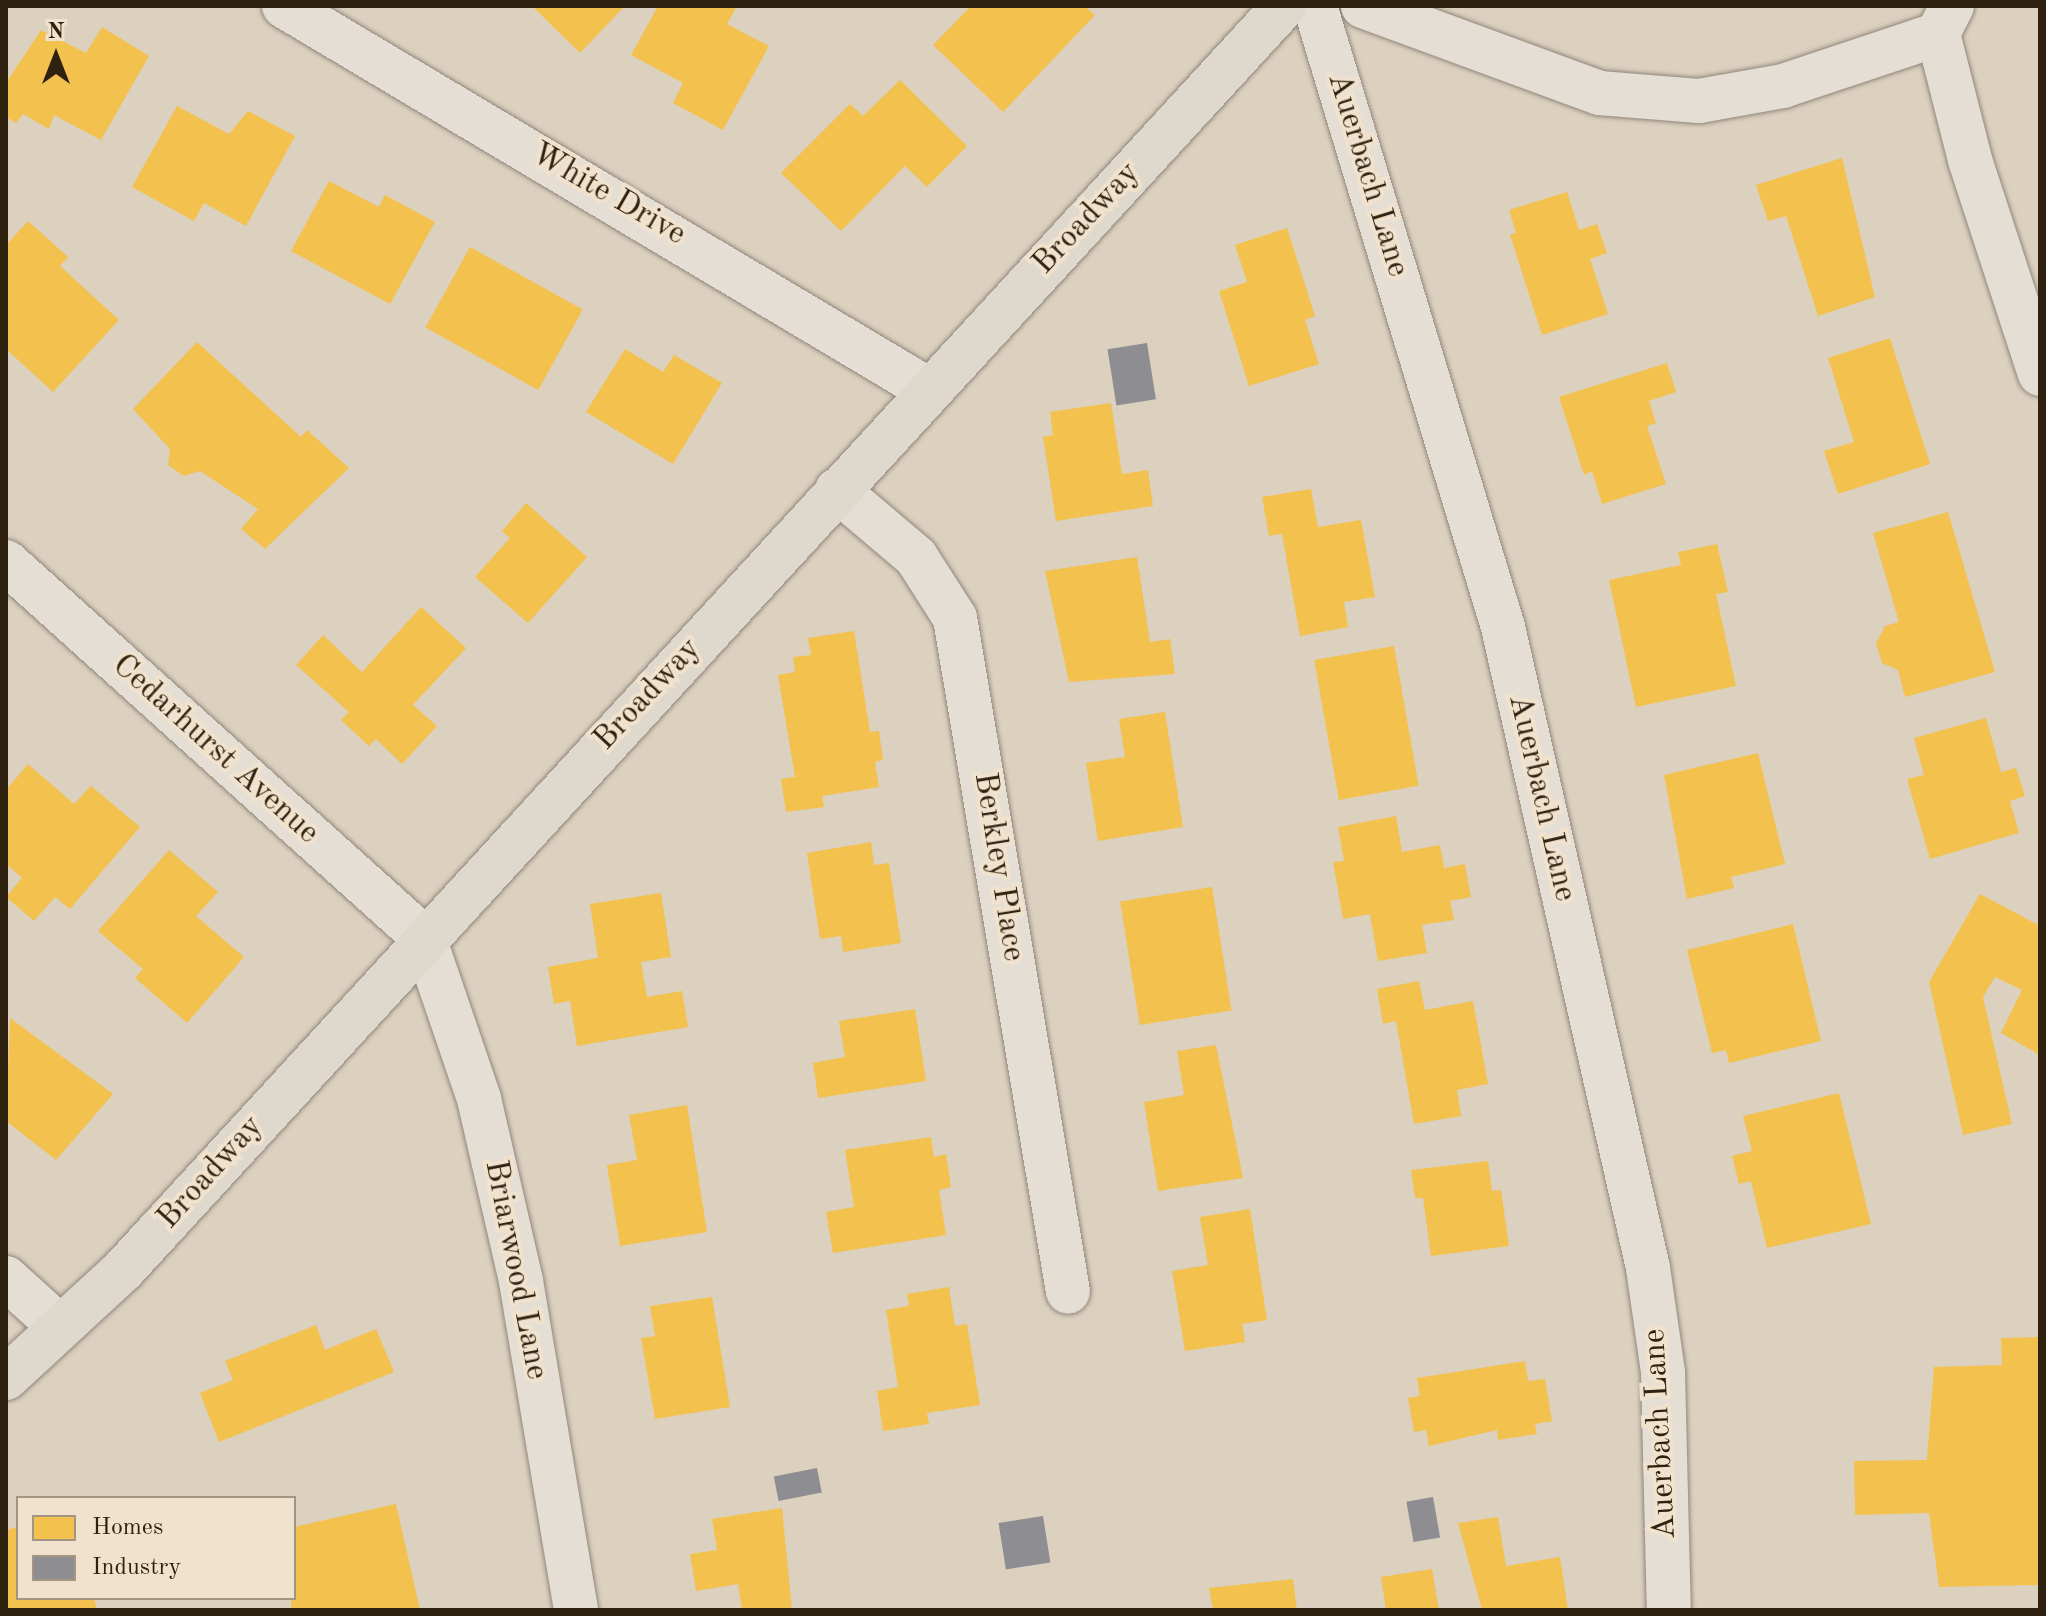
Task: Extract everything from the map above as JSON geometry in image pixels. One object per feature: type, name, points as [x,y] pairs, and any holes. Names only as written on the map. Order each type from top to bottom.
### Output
[{"type":"main road","name":"Broadway","points":[[6,1378],[124,1269],[424,938],[1284,6]]},
{"type":"street","name":"White Drive","points":[[284,6],[929,390]]},
{"type":"street","name":"Auerbach Lane","points":[[1315,6],[1503,627],[1648,1268],[1663,1372],[1669,1610]]},
{"type":"street","points":[[1363,6],[1599,93],[1699,101],[1783,86],[1945,20],[1970,160],[2040,374]]},
{"type":"street","name":"Berkley Place","points":[[837,490],[916,557],[955,618],[1068,1292]]},
{"type":"street","name":"Cedarhurst Avenue","points":[[6,562],[424,938]]},
{"type":"street","name":"Briarwood Lane","points":[[424,938],[479,1099],[518,1266],[576,1610]]},
{"type":"street","points":[[6,1278],[60,1327]]},
{"type":"building: Homes","points":[[532,6],[625,6],[580,53]]},
{"type":"building: Homes","points":[[658,6],[737,6],[727,24],[769,46],[723,130],[673,103],[683,83],[631,55]]},
{"type":"building: Homes","points":[[971,6],[1084,6],[1095,15],[1003,112],[933,45]]},
{"type":"building: Homes","points":[[102,27],[149,56],[101,140],[54,115],[49,129],[23,114],[16,123],[6,117],[6,83],[41,30],[86,53]]},
{"type":"building: Homes","points":[[900,80],[967,146],[927,187],[905,166],[841,231],[781,173],[850,104],[863,116]]},
{"type":"building: Homes","points":[[177,106],[229,134],[248,111],[295,136],[246,226],[204,203],[194,221],[132,187]]},
{"type":"building: Homes","points":[[1842,158],[1875,297],[1818,316],[1786,216],[1768,221],[1756,185]]},
{"type":"building: Homes","points":[[329,181],[379,207],[385,195],[435,222],[390,304],[291,251]]},
{"type":"building: Homes","points":[[1567,192],[1579,230],[1597,224],[1607,253],[1590,259],[1608,314],[1542,335],[1510,235],[1516,233],[1509,210]]},
{"type":"building: Homes","points":[[28,221],[68,257],[60,266],[119,320],[53,392],[6,349],[6,245]]},
{"type":"building: Homes","points":[[1287,228],[1315,316],[1305,320],[1319,364],[1249,386],[1219,291],[1247,282],[1235,245]]},
{"type":"building: Homes","points":[[470,247],[583,310],[538,390],[425,327]]},
{"type":"building: Homes","points":[[1890,338],[1930,464],[1838,494],[1824,451],[1854,442],[1828,358]]},
{"type":"building: Homes","points":[[197,342],[301,437],[307,430],[349,468],[265,549],[241,529],[258,509],[200,471],[184,476],[168,465],[170,449],[133,409]]},
{"type":"building: Homes","points":[[625,349],[663,372],[674,355],[722,383],[673,464],[586,412]]},
{"type":"building: Homes","points":[[1667,363],[1676,392],[1649,401],[1656,423],[1647,426],[1666,484],[1602,504],[1592,471],[1584,475],[1559,397]]},
{"type":"building: Homes","points":[[1111,403],[1122,474],[1148,470],[1153,506],[1056,521],[1043,437],[1053,435],[1050,412]]},
{"type":"building: Homes","points":[[1311,489],[1318,527],[1361,520],[1375,597],[1344,602],[1348,627],[1300,636],[1282,534],[1269,536],[1262,497]]},
{"type":"building: Homes","points":[[526,503],[587,557],[528,623],[475,577],[510,538],[502,531]]},
{"type":"building: Homes","points":[[1948,512],[1995,672],[1905,697],[1898,670],[1882,663],[1876,643],[1885,626],[1899,622],[1873,533]]},
{"type":"building: Homes","points":[[1717,544],[1728,592],[1716,594],[1736,686],[1636,707],[1609,580],[1681,565],[1678,552]]},
{"type":"building: Homes","points":[[1137,557],[1150,642],[1170,639],[1175,674],[1069,682],[1045,571]]},
{"type":"building: Homes","points":[[421,607],[466,648],[413,705],[437,726],[402,764],[376,739],[369,746],[341,720],[349,712],[296,665],[323,635],[362,672]]},
{"type":"building: Homes","points":[[854,631],[870,732],[879,731],[883,760],[875,762],[879,787],[822,796],[824,807],[786,812],[781,779],[795,777],[778,675],[795,672],[793,657],[811,655],[808,638]]},
{"type":"building: Homes","points":[[1394,646],[1419,786],[1339,800],[1314,660]]},
{"type":"building: Homes","points":[[1165,712],[1183,827],[1098,841],[1086,763],[1125,757],[1119,719]]},
{"type":"building: Homes","points":[[1986,718],[2001,772],[2016,768],[2025,796],[2010,801],[2019,833],[1930,859],[1907,779],[1924,775],[1914,738]]},
{"type":"building: Homes","points":[[1758,753],[1785,864],[1731,877],[1734,888],[1687,899],[1664,775]]},
{"type":"building: Homes","points":[[28,764],[74,804],[91,786],[140,827],[70,909],[55,897],[34,921],[6,897],[22,878],[6,864],[6,790]]},
{"type":"building: Homes","points":[[1396,816],[1402,852],[1440,845],[1444,868],[1465,864],[1471,897],[1450,901],[1454,920],[1422,925],[1427,953],[1378,961],[1370,914],[1343,919],[1333,862],[1344,861],[1338,827]]},
{"type":"building: Homes","points":[[871,842],[874,865],[889,863],[901,943],[843,952],[841,936],[820,939],[807,853]]},
{"type":"building: Homes","points":[[169,850],[218,892],[196,916],[244,957],[187,1023],[135,978],[143,969],[98,931]]},
{"type":"building: Homes","points":[[1212,887],[1232,1010],[1140,1025],[1120,902]]},
{"type":"building: Homes","points":[[661,893],[671,957],[641,962],[647,997],[682,991],[688,1027],[577,1046],[570,1001],[554,1004],[548,967],[598,958],[590,904]]},
{"type":"building: Homes","points":[[1980,894],[2040,926],[2040,1055],[2001,1033],[2022,990],[1995,977],[1983,997],[2012,1124],[1963,1135],[1929,982]]},
{"type":"building: Homes","points":[[1793,924],[1821,1041],[1729,1063],[1726,1050],[1712,1053],[1687,950]]},
{"type":"building: Homes","points":[[1419,981],[1425,1010],[1473,1001],[1488,1084],[1457,1090],[1461,1116],[1414,1124],[1396,1021],[1383,1024],[1377,989]]},
{"type":"building: Homes","points":[[915,1009],[926,1081],[818,1098],[813,1063],[845,1057],[839,1021]]},
{"type":"building: Homes","points":[[10,1018],[113,1094],[56,1160],[6,1121]]},
{"type":"building: Homes","points":[[1216,1045],[1243,1178],[1158,1191],[1144,1102],[1184,1095],[1177,1051]]},
{"type":"building: Homes","points":[[1839,1093],[1871,1224],[1767,1248],[1751,1181],[1739,1184],[1732,1156],[1752,1151],[1743,1116]]},
{"type":"building: Homes","points":[[687,1105],[707,1232],[620,1246],[607,1165],[637,1160],[629,1115]]},
{"type":"building: Homes","points":[[931,1137],[934,1157],[946,1154],[951,1187],[939,1190],[946,1235],[833,1253],[826,1212],[854,1207],[845,1150]]},
{"type":"building: Homes","points":[[1488,1161],[1492,1191],[1501,1190],[1509,1246],[1431,1256],[1423,1198],[1415,1198],[1411,1170]]},
{"type":"building: Homes","points":[[1250,1209],[1267,1320],[1242,1324],[1245,1342],[1185,1351],[1172,1271],[1208,1265],[1200,1217]]},
{"type":"building: Homes","points":[[949,1287],[955,1326],[967,1324],[980,1405],[927,1413],[929,1424],[883,1431],[877,1391],[898,1387],[886,1310],[909,1306],[907,1294]]},
{"type":"building: Homes","points":[[712,1297],[730,1407],[655,1419],[641,1338],[655,1336],[650,1306]]},
{"type":"building: Homes","points":[[316,1325],[325,1350],[376,1329],[394,1372],[219,1442],[200,1393],[233,1380],[225,1361]]},
{"type":"building: Homes","points":[[2040,1337],[2040,1585],[1939,1587],[1929,1513],[1855,1515],[1854,1461],[1927,1460],[1934,1367],[2002,1365],[2001,1338]]},
{"type":"building: Homes","points":[[1525,1361],[1528,1381],[1545,1379],[1552,1421],[1535,1424],[1537,1434],[1498,1440],[1497,1430],[1429,1446],[1426,1430],[1414,1432],[1408,1398],[1420,1396],[1417,1378]]},
{"type":"building: Homes","points":[[396,1504],[420,1610],[291,1610],[291,1600],[296,1600],[296,1527]]},
{"type":"building: Homes","points":[[782,1508],[792,1610],[742,1610],[738,1584],[696,1591],[690,1554],[717,1550],[712,1519]]},
{"type":"building: Homes","points":[[1498,1517],[1506,1566],[1560,1557],[1568,1610],[1482,1610],[1458,1523]]},
{"type":"building: Homes","points":[[16,1528],[16,1600],[94,1600],[97,1610],[6,1610],[6,1530]]},
{"type":"building: Homes","points":[[1432,1569],[1439,1610],[1386,1610],[1381,1577]]},
{"type":"building: Homes","points":[[1293,1579],[1297,1610],[1213,1610],[1209,1588]]},
{"type":"building: Industry","points":[[1147,343],[1156,399],[1116,406],[1107,349]]},
{"type":"building: Industry","points":[[817,1468],[822,1493],[779,1501],[774,1476]]},
{"type":"building: Industry","points":[[1433,1497],[1440,1537],[1414,1542],[1406,1502]]},
{"type":"building: Industry","points":[[1043,1516],[1050,1562],[1006,1569],[999,1523]]}]
